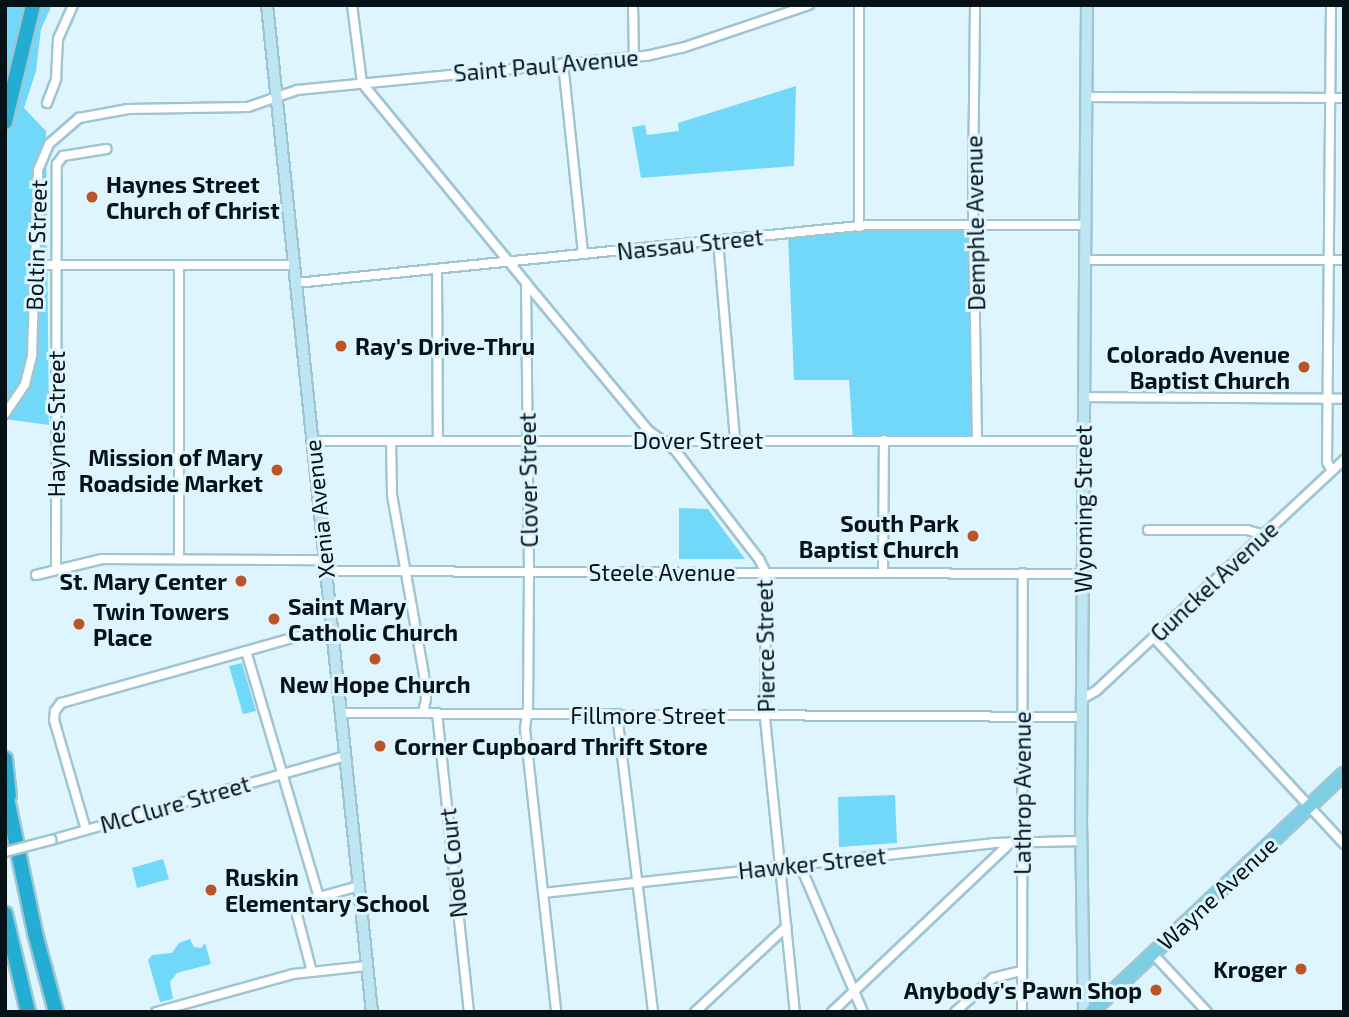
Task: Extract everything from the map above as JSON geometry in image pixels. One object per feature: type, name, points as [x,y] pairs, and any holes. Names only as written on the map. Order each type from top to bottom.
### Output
[{"type":"highway","points":[[5,122],[33,5]]},
{"type":"highway","points":[[5,759],[12,825]]},
{"type":"highway","points":[[5,789],[56,1012]]},
{"type":"highway","points":[[5,914],[29,1012]]},
{"type":"main road","name":"Wayne Avenue","points":[[1091,1012],[1344,774]]},
{"type":"street","points":[[47,103],[56,79],[58,39],[73,5]]},
{"type":"street","name":"Xenia Avenue","points":[[268,5],[372,1012]]},
{"type":"street","points":[[352,5],[362,83],[526,282]]},
{"type":"street","points":[[633,5],[634,57]]},
{"type":"street","name":"Saint Paul Avenue","points":[[277,95],[362,83],[634,57],[682,48],[809,5]]},
{"type":"street","points":[[859,5],[859,226]]},
{"type":"street","name":"Demphle Avenue","points":[[975,5],[976,441]]},
{"type":"street","name":"Wyoming Street","points":[[1084,1012],[1082,699],[1087,5]]},
{"type":"street","points":[[1331,5],[1327,462],[1332,471]]},
{"type":"street","points":[[563,63],[583,254]]},
{"type":"street","name":"Boltin Street","points":[[5,414],[18,397],[30,371],[34,333],[38,170],[49,144],[67,125],[104,111],[248,107],[277,95]]},
{"type":"street","points":[[1086,97],[1344,98]]},
{"type":"street","name":"Haynes Street","points":[[56,570],[57,164],[63,156],[106,149]]},
{"type":"street","name":"Nassau Street","points":[[296,284],[859,226],[1085,225]]},
{"type":"street","points":[[718,241],[734,440]]},
{"type":"street","points":[[1085,260],[1344,260]]},
{"type":"street","points":[[34,265],[295,265]]},
{"type":"street","points":[[179,265],[179,559]]},
{"type":"street","points":[[437,270],[438,440]]},
{"type":"street","name":"Clover Street","points":[[526,282],[529,572],[526,714],[556,1012]]},
{"type":"street","name":"Pierce Street","points":[[526,282],[649,431],[675,450],[759,559],[766,573],[766,715],[795,1012]]},
{"type":"street","points":[[1083,397],[1344,399]]},
{"type":"street","points":[[391,440],[390,475],[424,675],[426,699],[423,713]]},
{"type":"street","points":[[883,573],[884,440]]},
{"type":"street","name":"Dover Street","points":[[312,441],[1083,441]]},
{"type":"street","name":"Gunckel Avenue","points":[[1082,699],[1096,691],[1344,460]]},
{"type":"street","points":[[1148,530],[1247,530],[1264,535]]},
{"type":"street","name":"Steele Avenue","points":[[36,575],[103,559],[179,559],[405,572],[1083,574]]},
{"type":"street","name":"Lathrop Avenue","points":[[1022,1012],[1023,573]]},
{"type":"street","points":[[86,830],[54,720],[55,711],[61,703],[332,627]]},
{"type":"street","points":[[1154,638],[1344,844]]},
{"type":"street","points":[[246,651],[282,774],[297,813],[319,897]]},
{"type":"street","name":"Fillmore Street","points":[[341,713],[1082,717]]},
{"type":"street","name":"Noel Court","points":[[437,713],[469,1012]]},
{"type":"street","points":[[617,714],[653,1012]]},
{"type":"street","name":"McClure Street","points":[[5,852],[345,756]]},
{"type":"street","name":"Hawker Street","points":[[543,893],[1011,842],[1082,841]]},
{"type":"street","points":[[832,1012],[1011,842]]},
{"type":"street","points":[[800,865],[863,1012]]},
{"type":"street","points":[[312,972],[297,912],[300,904],[359,886]]},
{"type":"street","points":[[695,1012],[786,927]]},
{"type":"street","points":[[1153,954],[1207,1012]]},
{"type":"street","points":[[156,1012],[312,972],[367,966]]},
{"type":"street","points":[[955,1012],[993,978],[1022,971]]},
{"type":"shaded area","points":[[5,5],[52,5],[41,29],[36,71],[24,108],[46,131],[49,425],[5,419]]},
{"type":"shaded area","points":[[796,86],[794,166],[641,178],[632,127],[645,125],[647,135],[679,131],[678,123]]},
{"type":"shaded area","points":[[975,224],[977,441],[853,440],[849,380],[794,380],[788,234]]},
{"type":"shaded area","points":[[679,508],[708,509],[745,559],[679,559]]},
{"type":"shaded area","points":[[242,663],[256,711],[243,714],[229,666]]},
{"type":"shaded area","points":[[895,795],[897,843],[839,847],[838,797]]},
{"type":"shaded area","points":[[163,859],[169,879],[137,888],[132,868]]},
{"type":"shaded area","points":[[190,939],[194,947],[201,948],[205,943],[211,964],[177,973],[170,982],[173,999],[160,1002],[148,960],[152,955],[172,953],[179,943]]},
{"type":"place","name":"Haynes Street Church of Christ","points":[[92,197]]},
{"type":"place","name":"Ray's Drive-Thru","points":[[341,346]]},
{"type":"place","name":"Colorado Avenue Baptist Church","points":[[1304,367]]},
{"type":"place","name":"Mission of Mary Roadside Market","points":[[277,470]]},
{"type":"place","name":"South Park Baptist Church","points":[[973,536]]},
{"type":"place","name":"St. Mary Center","points":[[241,581]]},
{"type":"place","name":"Saint Mary Catholic Church","points":[[274,619]]},
{"type":"place","name":"Twin Towers Place","points":[[79,624]]},
{"type":"place","name":"New Hope Church","points":[[375,659]]},
{"type":"place","name":"Corner Cupboard Thrift Store","points":[[380,746]]},
{"type":"place","name":"Ruskin Elementary School","points":[[211,890]]},
{"type":"place","name":"Kroger","points":[[1301,969]]},
{"type":"place","name":"Anybody's Pawn Shop","points":[[1156,990]]}]
